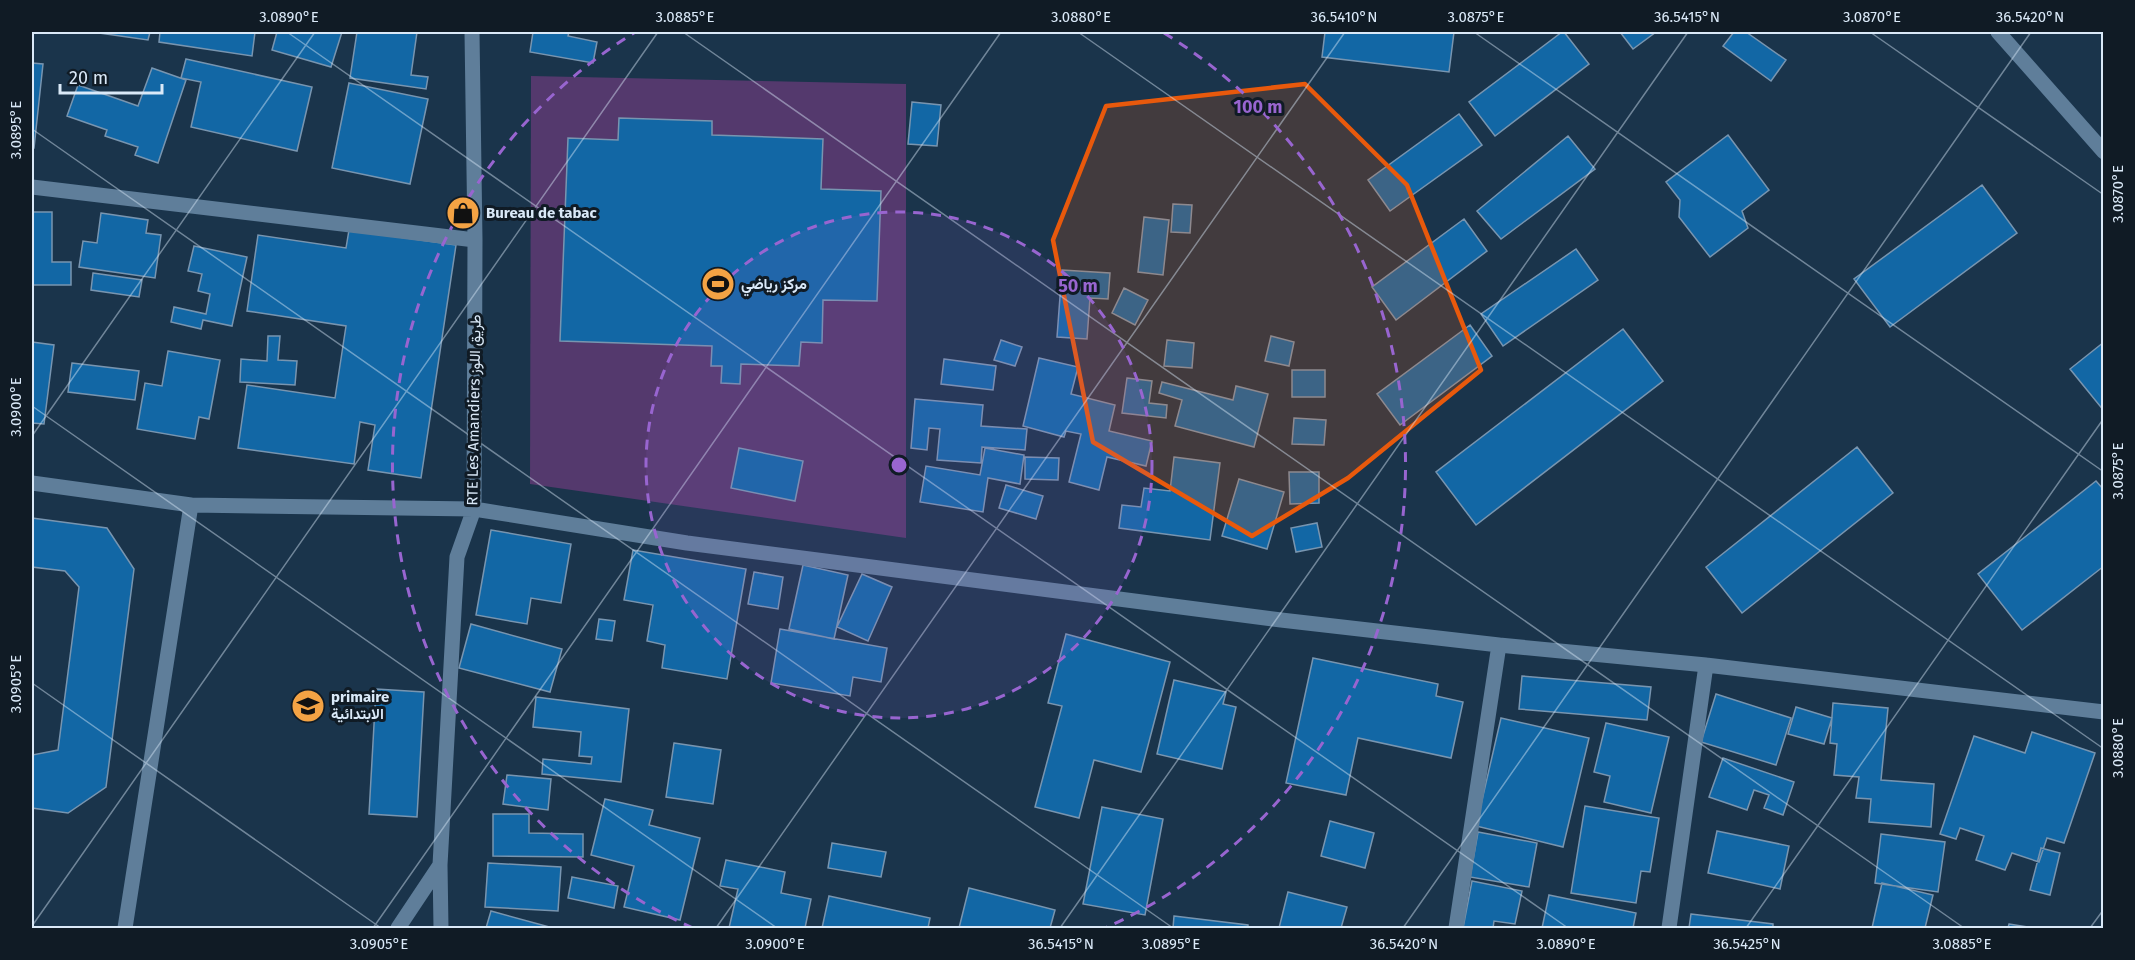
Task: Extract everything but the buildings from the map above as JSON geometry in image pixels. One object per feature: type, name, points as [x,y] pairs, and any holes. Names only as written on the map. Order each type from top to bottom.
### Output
[{"type":"street","name":"RTE Les Amandiers طريق اللوز","points":[[441,928],[440,865],[457,557],[474,509],[475,240],[472,32]]},
{"type":"street","points":[[1998,32],[2103,152]]},
{"type":"street","points":[[32,188],[475,240]]},
{"type":"street","points":[[32,483],[191,505],[474,509],[687,543],[1257,617],[1499,645],[1706,665],[2103,712]]},
{"type":"street","points":[[125,928],[191,505]]},
{"type":"street","points":[[1456,928],[1499,645]]},
{"type":"street","points":[[1669,928],[1706,665]]},
{"type":"street","points":[[398,928],[440,865]]},
{"type":"highlighted area","points":[[1305,84],[1407,185],[1481,370],[1348,478],[1252,536],[1093,442],[1053,240],[1106,106]]},
{"type":"shaded area","name":"مركز رياضي","points":[[531,76],[906,84],[906,538],[530,484]]},
{"type":"place","name":"Bureau de tabac","points":[[463,213]]},
{"type":"place","name":"مركز رياضي","points":[[718,284]]},
{"type":"place","name":"primaire الابتدائية","points":[[308,706]]}]
